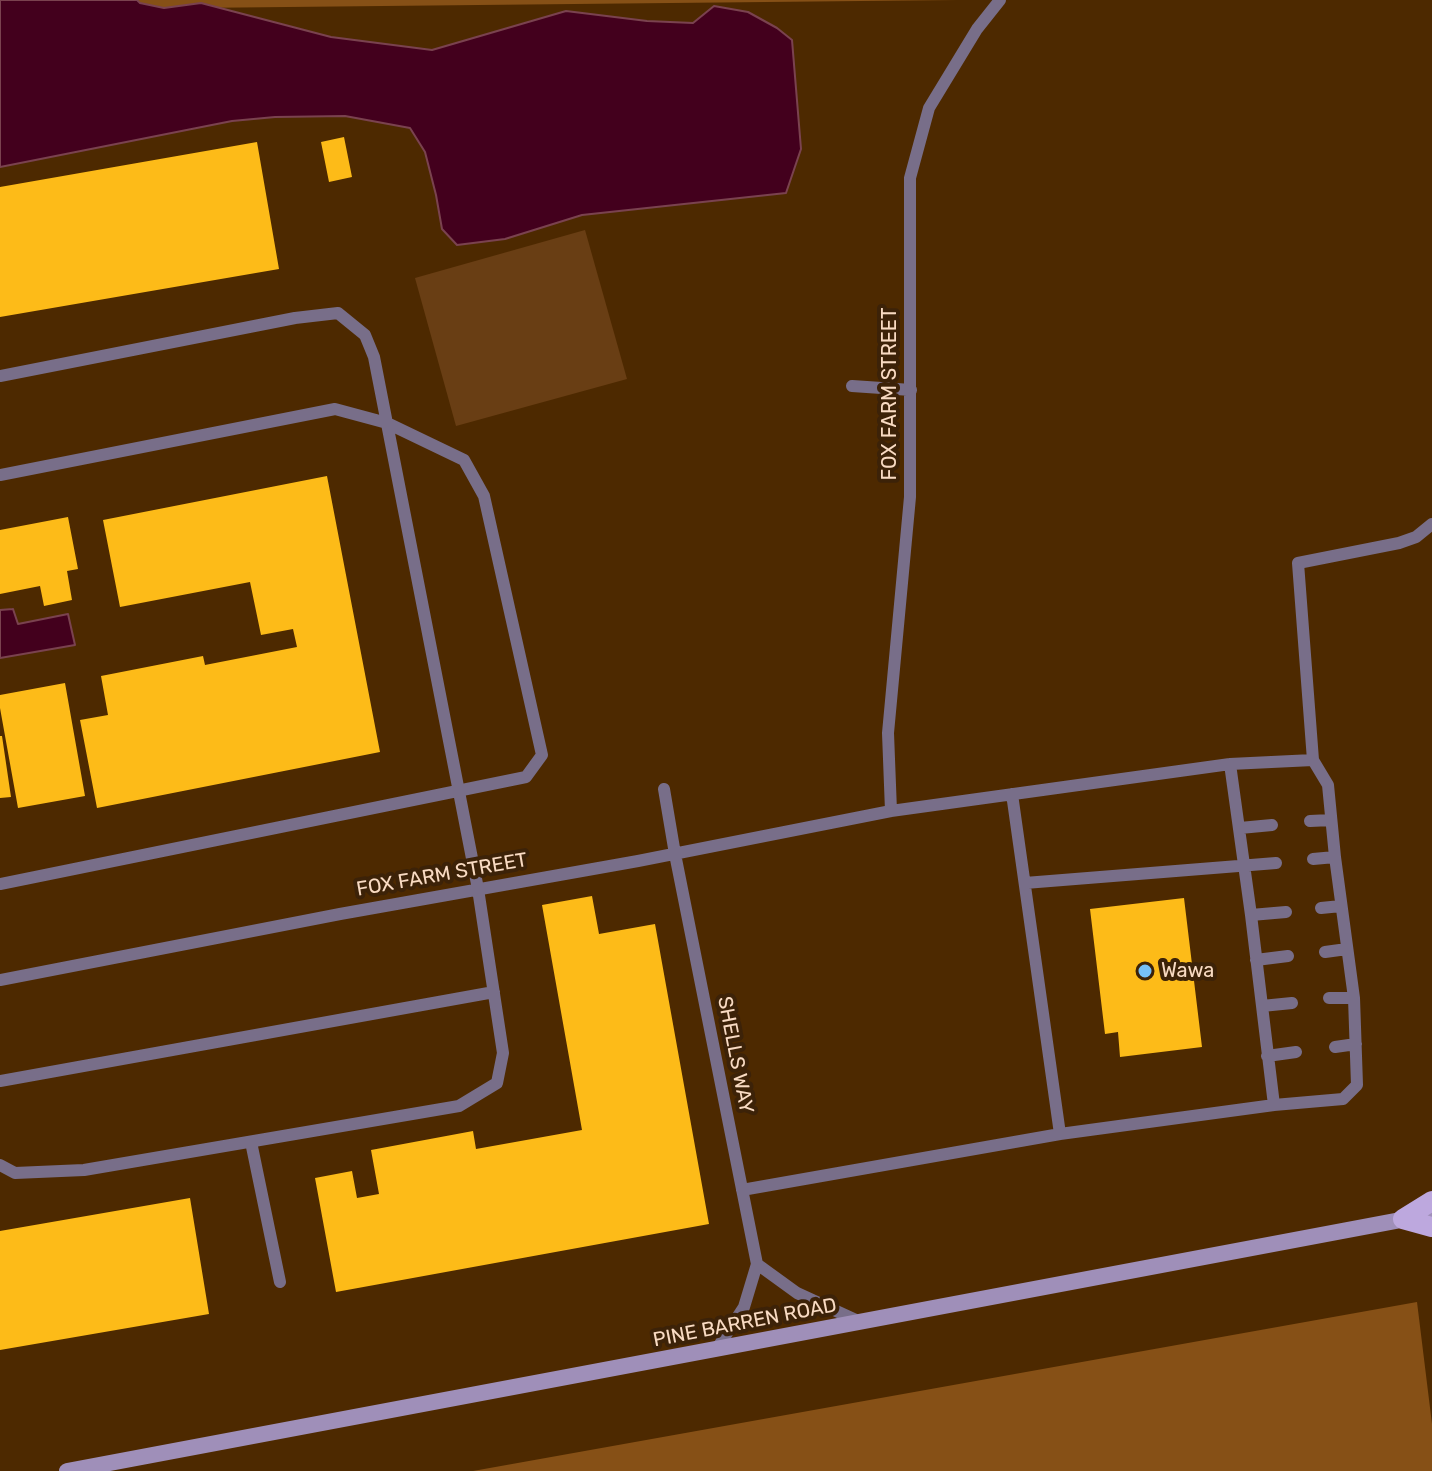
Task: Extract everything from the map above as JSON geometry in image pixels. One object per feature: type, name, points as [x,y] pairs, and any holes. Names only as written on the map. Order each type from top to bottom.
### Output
[{"type":"main road","points":[[1403,1219],[1432,1201]]},
{"type":"main road","name":"PINE BARREN ROAD","points":[[67,1471],[1432,1214]]},
{"type":"main road","points":[[1403,1219],[1432,1227]]},
{"type":"lane","name":"FOX FARM STREET","points":[[891,811],[888,733],[910,497],[910,178],[929,108],[977,29],[1000,0]]},
{"type":"lane","points":[[0,376],[295,318],[338,313],[365,335],[374,357],[478,889],[503,1053],[497,1083],[459,1106],[84,1170],[15,1173],[0,1165]]},
{"type":"lane","points":[[852,386],[911,390]]},
{"type":"lane","points":[[0,475],[335,409],[387,423],[464,460],[484,496],[542,755],[526,777],[0,884]]},
{"type":"lane","points":[[742,1190],[1060,1134],[1274,1105],[1343,1099],[1357,1085],[1354,998],[1328,785],[1313,760],[1298,563],[1399,543],[1416,537],[1432,524]]},
{"type":"lane","name":"FOX FARM STREET","points":[[0,980],[891,811],[1230,764],[1313,760]]},
{"type":"lane","points":[[1230,764],[1274,1105]]},
{"type":"lane","name":"SHELLS WAY","points":[[664,789],[757,1264],[744,1307],[718,1347]]},
{"type":"lane","points":[[1012,794],[1060,1134]]},
{"type":"lane","points":[[1310,821],[1331,820]]},
{"type":"lane","points":[[1240,828],[1272,825]]},
{"type":"lane","points":[[1313,859],[1335,857]]},
{"type":"lane","points":[[1025,883],[1276,863]]},
{"type":"lane","points":[[1321,908],[1341,906]]},
{"type":"lane","points":[[1251,915],[1286,912]]},
{"type":"lane","points":[[1325,952],[1347,949]]},
{"type":"lane","points":[[1256,960],[1288,956]]},
{"type":"lane","points":[[0,1081],[494,992]]},
{"type":"lane","points":[[1329,998],[1354,998]]},
{"type":"lane","points":[[1262,1006],[1292,1003]]},
{"type":"lane","points":[[1335,1047],[1356,1044]]},
{"type":"lane","points":[[1267,1056],[1296,1052]]},
{"type":"lane","points":[[251,1142],[280,1282]]},
{"type":"lane","points":[[757,1264],[797,1293],[858,1321]]},
{"type":"shaded area","points":[[0,0],[957,0],[0,10]]},
{"type":"shaded area","points":[[0,0],[137,0],[164,8],[201,3],[331,37],[432,50],[566,11],[693,23],[714,6],[748,12],[792,40],[801,149],[786,193],[582,215],[505,239],[457,245],[442,229],[425,152],[410,128],[345,116],[232,121],[0,167]]},
{"type":"shaded area","points":[[585,230],[627,379],[456,426],[415,278]]},
{"type":"shaded area","points":[[13,609],[18,624],[68,614],[75,645],[0,658],[0,610]]},
{"type":"shaded area","points":[[1417,1302],[1432,1424],[1432,1471],[473,1471]]},
{"type":"building","points":[[344,137],[352,177],[329,182],[321,142]]},
{"type":"building","points":[[257,142],[279,269],[0,317],[0,187]]},
{"type":"building","points":[[327,476],[380,752],[97,808],[80,720],[108,715],[101,676],[203,656],[205,665],[297,647],[293,629],[261,635],[250,582],[120,607],[103,520]]},
{"type":"building","points":[[68,517],[78,569],[67,571],[72,600],[44,606],[40,586],[0,594],[0,530]]},
{"type":"building","points":[[65,683],[85,796],[18,808],[0,695]]},
{"type":"building","points":[[0,736],[11,797],[0,798]]},
{"type":"building","points":[[592,896],[599,934],[655,924],[709,1224],[336,1292],[315,1178],[352,1171],[357,1198],[379,1194],[371,1150],[473,1131],[476,1149],[582,1130],[542,905]]},
{"type":"building","name":"Wawa","points":[[1184,898],[1202,1047],[1120,1057],[1118,1032],[1105,1034],[1090,909]]},
{"type":"building","points":[[190,1198],[209,1314],[0,1350],[0,1231]]},
{"type":"place","name":"Wawa","points":[[1145,971]]}]
